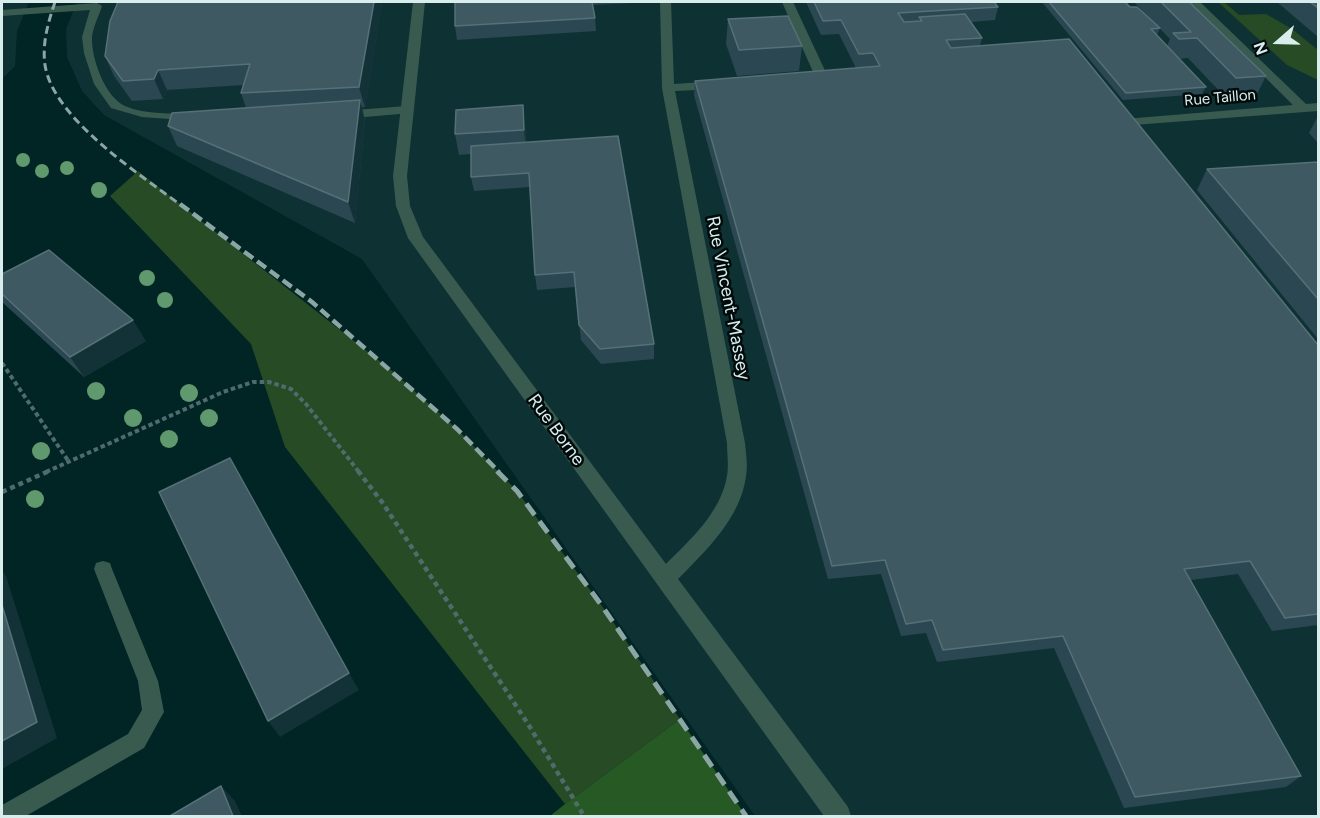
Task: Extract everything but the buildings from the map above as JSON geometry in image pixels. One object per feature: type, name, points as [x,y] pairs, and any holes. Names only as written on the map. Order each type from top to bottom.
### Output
[{"type":"street","name":"Rue Borne","points":[[419,2],[400,176],[403,206],[416,238],[839,816]]},
{"type":"street","name":"Rue Vincent-Massey","points":[[665,2],[669,88],[736,443],[736,478],[724,512],[703,540],[665,579]]},
{"type":"street","points":[[787,2],[822,77],[787,80]]},
{"type":"street","points":[[1194,2],[1304,108]]},
{"type":"street","points":[[669,88],[728,84]]},
{"type":"street","name":"Rue Taillon","points":[[1128,128],[1318,107]]},
{"type":"lane","points":[[2,13],[98,6],[87,37],[102,88],[116,106],[152,116],[208,118]]},
{"type":"lane","points":[[327,116],[407,110]]},
{"type":"lane","points":[[5,816],[136,741],[153,712],[148,681],[103,569]]},
{"type":"path","points":[[2,363],[69,462]]},
{"type":"path","points":[[2,492],[223,392],[253,381],[269,382],[291,389],[306,404],[382,502],[528,724],[584,816]]},
{"type":"shaded area","points":[[2,2],[29,2],[17,31],[15,66],[2,79]]},
{"type":"shaded area","points":[[77,2],[1318,2],[1318,816],[755,816],[362,259],[104,115],[82,91],[67,57],[66,29]]},
{"type":"green space","points":[[1218,2],[1224,2],[1239,15],[1266,14],[1292,29],[1318,50],[1318,80],[1287,65]]},
{"type":"green space","points":[[138,171],[391,370],[457,429],[517,491],[602,606],[680,719],[565,804],[285,447],[251,344],[110,196]]},
{"type":"green space","points":[[680,719],[746,816],[550,816],[565,804]]},
{"type":"railway","points":[[55,2],[46,33],[44,57],[52,85],[64,105],[101,144],[182,206]]},
{"type":"railway","points":[[180,204],[312,302],[457,429],[499,472]]},
{"type":"railway","points":[[497,471],[517,491],[602,606],[746,816]]}]
